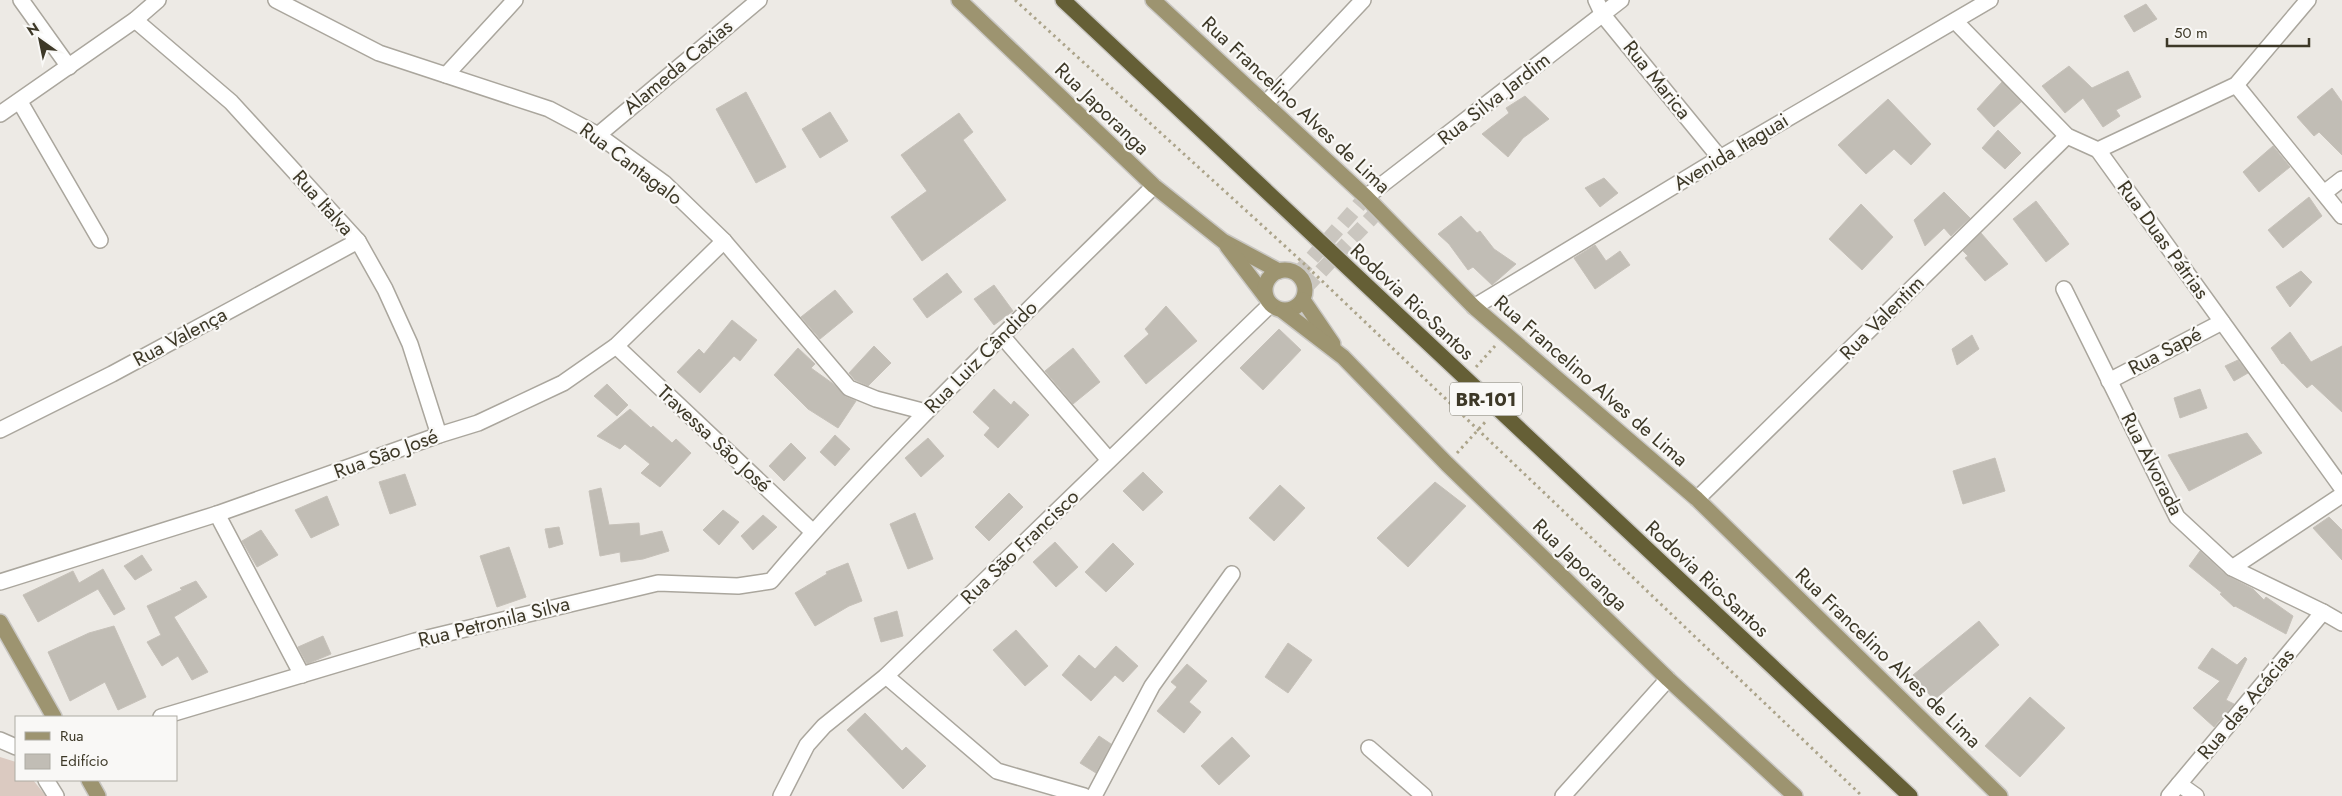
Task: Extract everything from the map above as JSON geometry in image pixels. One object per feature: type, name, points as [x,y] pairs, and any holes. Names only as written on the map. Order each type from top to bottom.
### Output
[{"type":"highway","name":"Rodovia Rio-Santos","points":[[1063,0],[1464,379],[1910,796]]},
{"type":"main road","name":"Rua Japoranga","points":[[959,0],[1154,186],[1222,241],[1279,271]]},
{"type":"main road","name":"Rua Francelino Alves de Lima","points":[[1153,0],[1366,197],[1474,307],[1698,500],[2000,796]]},
{"type":"main road","name":"Rua Japoranga","points":[[1222,241],[1273,304],[1343,357],[1447,464],[1668,679],[1795,796]]},
{"type":"main road","points":[[1279,271],[1292,271],[1301,278],[1305,288],[1303,300],[1295,308],[1273,304],[1266,284],[1269,278],[1279,271]]},
{"type":"main road","name":"Rua Japoranga","points":[[1303,300],[1343,357]]},
{"type":"main road","points":[[0,622],[53,716]]},
{"type":"main road","points":[[90,781],[98,796]]},
{"type":"street","points":[[21,0],[70,67]]},
{"type":"street","points":[[0,114],[70,67],[135,20],[158,0]]},
{"type":"street","name":"Rua Cantagalo","points":[[276,0],[379,53],[549,109],[598,135],[664,183],[724,241],[849,388],[876,399],[926,412]]},
{"type":"street","points":[[446,75],[515,0]]},
{"type":"street","name":"Alameda Caxias","points":[[598,135],[759,0]]},
{"type":"street","points":[[1265,104],[1363,0]]},
{"type":"street","name":"Rua Marica","points":[[1596,0],[1604,15],[1720,158]]},
{"type":"street","name":"Rua Silva Jardim","points":[[1366,197],[1621,0]]},
{"type":"street","name":"Avenida Itaguai","points":[[1474,307],[1720,158],[1990,0]]},
{"type":"street","points":[[2098,150],[2236,85],[2308,0]]},
{"type":"street","name":"Rua Italva","points":[[135,20],[231,102],[358,241],[385,289],[410,344],[439,435]]},
{"type":"street","name":"Rua Duas Pátrias","points":[[1955,21],[2067,136],[2098,150],[2342,488]]},
{"type":"street","points":[[2236,85],[2342,216]]},
{"type":"street","points":[[20,102],[100,240]]},
{"type":"street","name":"Rua Valentim","points":[[1698,500],[2067,136]]},
{"type":"street","points":[[2324,193],[2342,179]]},
{"type":"street","name":"Rua Luiz Cândido","points":[[813,532],[926,412],[1154,186]]},
{"type":"street","name":"Rua Valença","points":[[0,430],[112,374],[358,241]]},
{"type":"street","name":"Rua São José","points":[[0,582],[217,514],[439,435],[478,423],[563,383],[616,346],[724,241]]},
{"type":"street","name":"Rua Alvorada","points":[[2064,289],[2176,518],[2232,568],[2324,612],[2342,623]]},
{"type":"street","name":"Rua São Francisco","points":[[781,796],[807,745],[824,726],[886,676],[1273,304]]},
{"type":"street","name":"Rua Sapé","points":[[2109,381],[2222,322]]},
{"type":"street","points":[[1002,336],[1109,460]]},
{"type":"street","name":"Travessa São José","points":[[616,346],[813,532]]},
{"type":"street","points":[[2232,568],[2342,495]]},
{"type":"street","points":[[217,514],[302,675]]},
{"type":"street","name":"Rua Petronila Silva","points":[[164,716],[414,641],[658,583],[738,586],[771,581],[813,532]]},
{"type":"street","points":[[1094,796],[1152,686],[1232,574]]},
{"type":"street","name":"Rua das Acácias","points":[[2169,796],[2324,612]]},
{"type":"street","points":[[886,676],[997,771],[1084,796]]},
{"type":"street","points":[[1563,796],[1668,679]]},
{"type":"street","points":[[0,740],[15,748]]},
{"type":"street","points":[[1369,748],[1424,796]]},
{"type":"street","points":[[47,781],[56,796]]},
{"type":"street","points":[[2179,784],[2196,796]]},
{"type":"path","points":[[1015,0],[1291,252],[1862,796]]},
{"type":"path","points":[[1464,379],[1494,347]]},
{"type":"path","points":[[1447,464],[1497,409]]},
{"type":"shaded area","points":[[0,757],[15,762],[15,781],[34,781],[46,796],[0,796]]},
{"type":"building","points":[[2146,4],[2157,19],[2134,32],[2124,16]]},
{"type":"building","points":[[2069,66],[2092,88],[2128,71],[2141,97],[2116,110],[2120,116],[2103,127],[2083,98],[2065,113],[2042,86]]},
{"type":"building","points":[[2002,82],[2021,102],[1994,127],[1977,109]]},
{"type":"building","points":[[2332,88],[2342,102],[2342,155],[2319,132],[2314,136],[2297,117]]},
{"type":"building","points":[[746,92],[786,167],[756,183],[716,109]]},
{"type":"building","points":[[1525,96],[1549,119],[1523,138],[1508,157],[1482,134],[1509,113],[1506,108]]},
{"type":"building","points":[[1888,99],[1931,144],[1911,165],[1894,149],[1866,174],[1838,145]]},
{"type":"building","points":[[830,112],[848,141],[820,158],[802,129]]},
{"type":"building","points":[[959,113],[973,132],[963,140],[1006,200],[922,261],[891,217],[927,191],[901,155]]},
{"type":"building","points":[[1998,130],[2021,153],[2005,169],[1982,148]]},
{"type":"building","points":[[2273,146],[2290,167],[2259,192],[2243,172]]},
{"type":"building","points":[[1604,178],[1618,193],[1600,207],[1585,188]]},
{"type":"building","points":[[1944,192],[1970,218],[1951,236],[1944,228],[1925,246],[1914,220]]},
{"type":"building","points":[[2309,197],[2322,216],[2283,248],[2268,230]]},
{"type":"building","points":[[2036,201],[2069,244],[2046,262],[2013,219]]},
{"type":"building","points":[[1861,204],[1893,237],[1862,270],[1829,239]]},
{"type":"building","points":[[1461,216],[1477,233],[1480,231],[1494,249],[1516,264],[1492,285],[1473,267],[1468,270],[1449,244],[1438,234]]},
{"type":"building","points":[[1981,233],[2008,264],[1985,281],[1965,258],[1968,256],[1963,251]]},
{"type":"building","points":[[1595,245],[1606,261],[1620,251],[1630,265],[1595,289],[1574,258]]},
{"type":"building","points":[[2301,271],[2312,282],[2290,307],[2276,287]]},
{"type":"building","points":[[947,273],[962,292],[927,318],[913,299]]},
{"type":"building","points":[[994,285],[1013,311],[994,325],[974,299]]},
{"type":"building","points":[[835,290],[853,312],[820,339],[801,317]]},
{"type":"building","points":[[1166,306],[1197,341],[1146,384],[1124,356],[1149,334],[1145,329]]},
{"type":"building","points":[[732,320],[757,340],[740,361],[734,356],[700,393],[677,372],[699,349],[704,354]]},
{"type":"building","points":[[1279,329],[1301,350],[1263,390],[1240,368]]},
{"type":"building","points":[[2290,332],[2311,362],[2342,346],[2342,412],[2312,384],[2307,388],[2282,364],[2271,348]]},
{"type":"building","points":[[1972,335],[1979,349],[1957,365],[1952,349]]},
{"type":"building","points":[[874,346],[891,363],[868,386],[855,380],[849,373]]},
{"type":"building","points":[[798,348],[815,364],[811,368],[832,383],[845,396],[856,401],[838,428],[808,409],[774,375]]},
{"type":"building","points":[[1073,348],[1100,382],[1073,404],[1045,371]]},
{"type":"building","points":[[2238,360],[2248,373],[2234,381],[2225,366]]},
{"type":"building","points":[[607,384],[628,405],[617,416],[594,396]]},
{"type":"building","points":[[994,389],[1011,405],[1014,401],[1029,415],[998,448],[984,435],[990,428],[973,412]]},
{"type":"building","points":[[2200,389],[2207,408],[2180,418],[2174,398]]},
{"type":"building","points":[[630,409],[651,428],[653,426],[672,443],[676,439],[691,453],[660,487],[641,473],[650,464],[625,444],[620,449],[597,436]]},
{"type":"building","points":[[2247,433],[2262,453],[2189,491],[2168,455]]},
{"type":"building","points":[[835,435],[850,449],[835,466],[820,452]]},
{"type":"building","points":[[928,438],[944,456],[921,477],[905,458]]},
{"type":"building","points":[[791,443],[806,458],[784,481],[769,466]]},
{"type":"building","points":[[1995,458],[2005,491],[1963,504],[1953,471]]},
{"type":"building","points":[[1143,472],[1163,492],[1143,511],[1123,491]]},
{"type":"building","points":[[405,474],[416,505],[390,514],[379,482]]},
{"type":"building","points":[[1435,482],[1466,506],[1408,567],[1377,538]]},
{"type":"building","points":[[1280,485],[1305,508],[1274,541],[1249,518]]},
{"type":"building","points":[[601,488],[609,525],[639,523],[640,536],[662,531],[669,551],[643,559],[621,562],[620,552],[600,556],[589,491]]},
{"type":"building","points":[[1009,493],[1023,507],[989,541],[975,527]]},
{"type":"building","points":[[327,496],[339,525],[311,538],[295,510]]},
{"type":"building","points":[[723,510],[739,522],[719,545],[703,530]]},
{"type":"building","points":[[915,513],[933,559],[908,569],[890,524]]},
{"type":"building","points":[[763,515],[777,527],[753,550],[741,536]]},
{"type":"building","points":[[2329,517],[2342,530],[2342,560],[2313,528]]},
{"type":"building","points":[[559,527],[563,544],[549,548],[545,529]]},
{"type":"building","points":[[261,530],[278,555],[257,567],[242,541]]},
{"type":"building","points":[[1055,542],[1078,567],[1056,587],[1033,562]]},
{"type":"building","points":[[1113,543],[1134,564],[1106,592],[1085,572]]},
{"type":"building","points":[[509,547],[526,597],[497,607],[480,556]]},
{"type":"building","points":[[2200,551],[2226,575],[2253,589],[2264,600],[2266,597],[2293,616],[2286,634],[2234,607],[2220,594],[2222,593],[2189,566]]},
{"type":"building","points":[[142,555],[152,570],[135,580],[124,566]]},
{"type":"building","points":[[848,563],[862,601],[849,606],[815,626],[795,593],[827,574],[826,572]]},
{"type":"building","points":[[103,569],[125,609],[114,615],[98,589],[38,622],[23,595],[73,571],[79,583]]},
{"type":"building","points":[[196,581],[207,597],[174,617],[208,672],[192,680],[178,656],[162,666],[147,642],[161,635],[147,606],[182,590],[180,588]]},
{"type":"building","points":[[897,611],[903,636],[881,642],[874,618]]},
{"type":"building","points":[[1979,621],[1999,645],[1934,700],[1913,675]]},
{"type":"building","points":[[114,626],[146,697],[118,710],[105,682],[70,701],[48,652],[89,633]]},
{"type":"building","points":[[1016,630],[1048,666],[1025,686],[993,650]]},
{"type":"building","points":[[323,636],[331,654],[307,664],[298,647]]},
{"type":"building","points":[[1288,643],[1312,660],[1288,693],[1265,677]]},
{"type":"building","points":[[1116,646],[1138,666],[1123,682],[1115,675],[1091,701],[1062,675],[1079,655],[1095,669]]},
{"type":"building","points":[[2212,648],[2237,665],[2245,657],[2247,659],[2226,700],[2234,704],[2214,727],[2193,708],[2220,681],[2198,668]]},
{"type":"building","points":[[1187,664],[1207,681],[1189,702],[1201,712],[1184,733],[1157,711],[1177,687],[1171,682]]},
{"type":"building","points":[[2030,697],[2065,728],[2020,777],[1985,746]]},
{"type":"building","points":[[865,713],[902,751],[906,747],[926,766],[903,789],[847,730]]},
{"type":"building","points":[[1099,736],[1111,744],[1096,773],[1080,763]]},
{"type":"building","points":[[1232,737],[1250,756],[1219,785],[1201,766]]},
{"type":"tunnel","points":[[1297,275],[1366,197]]},
{"type":"tunnel","points":[[1305,288],[1379,210]]}]
